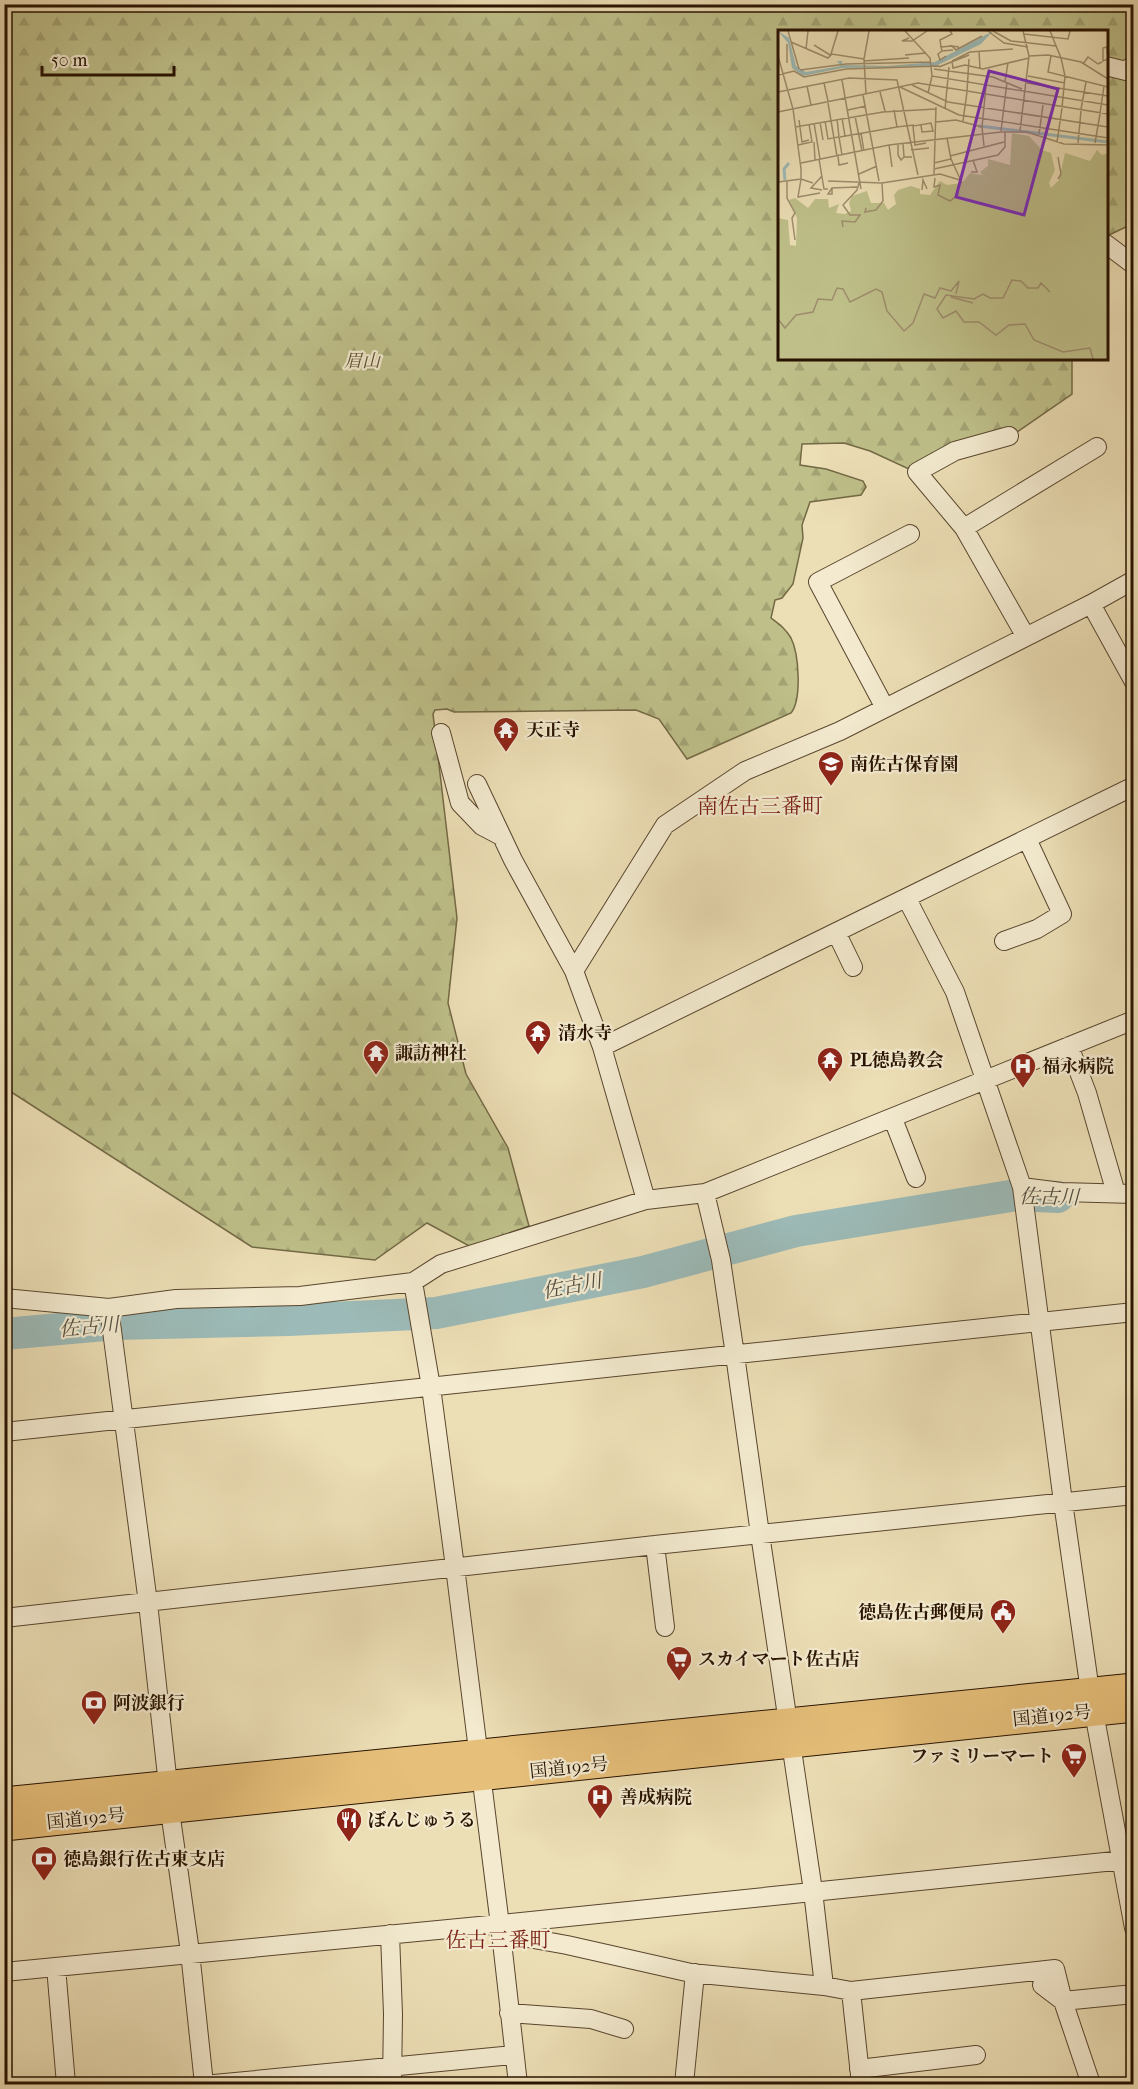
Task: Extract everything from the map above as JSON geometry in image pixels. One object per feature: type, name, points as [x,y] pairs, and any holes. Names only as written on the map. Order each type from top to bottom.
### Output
[{"type":"highway","name":"国道192号","points":[[4,1827],[169,1798],[1092,1701],[1134,1687]]},
{"type":"highway","name":"国道192号","points":[[1092,1701],[1134,1707]]},
{"type":"highway","name":"国道192号","points":[[4,1802],[169,1798]]},
{"type":"street","points":[[1108,66],[1126,71],[1134,64]]},
{"type":"street","points":[[1108,245],[1134,266]]},
{"type":"street","points":[[1009,436],[955,451],[917,472],[964,528],[1026,637]]},
{"type":"street","points":[[964,528],[1097,447]]},
{"type":"street","points":[[885,708],[818,582],[910,534]]},
{"type":"street","points":[[574,971],[665,825],[745,771],[840,732],[1134,580]]},
{"type":"street","points":[[1091,604],[1134,682]]},
{"type":"street","points":[[441,732],[460,803],[482,826],[501,836]]},
{"type":"street","points":[[477,784],[501,836],[574,971],[602,1047],[646,1200]]},
{"type":"street","points":[[602,1047],[1134,786]]},
{"type":"street","points":[[1016,942],[1062,914],[1027,839]]},
{"type":"street","points":[[907,899],[955,992],[987,1079],[1022,1193],[1092,1701],[1126,1860],[1134,1929]]},
{"type":"street","points":[[836,933],[853,967]]},
{"type":"street","points":[[4,1298],[110,1314],[176,1299],[300,1296],[413,1282],[441,1264],[646,1200],[705,1193],[1134,1020]]},
{"type":"street","points":[[1022,1193],[1125,1193],[1069,1046]]},
{"type":"street","points":[[893,1119],[916,1178]]},
{"type":"street","points":[[705,1193],[719,1253],[735,1355],[813,1891],[824,1986]]},
{"type":"street","points":[[413,1282],[431,1387],[455,1568],[518,2085]]},
{"type":"street","points":[[4,1432],[1039,1324],[1134,1312]]},
{"type":"street","points":[[110,1314],[148,1603],[204,2085]]},
{"type":"street","points":[[4,1618],[1134,1494]]},
{"type":"street","points":[[655,1545],[665,1627]]},
{"type":"street","points":[[4,1972],[390,1934],[500,1929],[813,1891],[1126,1860]]},
{"type":"street","points":[[500,1929],[695,1973],[824,1986],[851,1991],[1055,1969],[1063,2001],[1091,2085]]},
{"type":"street","points":[[390,1934],[393,2014],[392,2076]]},
{"type":"street","points":[[56,1967],[66,2085]]},
{"type":"street","points":[[684,2085],[695,1973]]},
{"type":"street","points":[[1042,1985],[1063,2001],[1134,1994]]},
{"type":"street","points":[[851,1991],[860,2077],[976,2055]]},
{"type":"street","points":[[509,2013],[558,2015],[594,2026],[624,2029]]},
{"type":"street","points":[[214,2085],[392,2076],[513,2055]]},
{"type":"green space","name":"眉山","points":[[4,5],[1133,5],[1133,225],[1108,236],[1108,30],[778,30],[778,360],[1072,360],[1072,394],[1017,432],[911,470],[870,451],[844,443],[802,444],[800,465],[826,469],[863,481],[866,487],[861,495],[810,502],[802,525],[803,538],[793,584],[782,598],[775,600],[771,618],[789,635],[796,654],[798,687],[797,698],[791,713],[687,759],[659,719],[636,710],[454,712],[447,709],[435,710],[433,714],[457,918],[448,1003],[466,1074],[508,1148],[529,1226],[471,1247],[427,1223],[375,1260],[252,1247],[5,1088]]},
{"type":"waterway","name":"佐古川","points":[[4,1334],[116,1324],[289,1320],[436,1313],[643,1272],[796,1231],[1016,1195],[1058,1197]]},
{"type":"place","name":"天正寺","points":[[506,753]]},
{"type":"place","name":"南佐古保育園","points":[[831,787]]},
{"type":"place","name":"清水寺","points":[[538,1056]]},
{"type":"place","name":"諏訪神社","points":[[376,1076]]},
{"type":"place","name":"PL徳島教会","points":[[830,1083]]},
{"type":"place","name":"福永病院","points":[[1023,1089]]},
{"type":"place","name":"徳島佐古郵便局","points":[[1003,1635]]},
{"type":"place","name":"スカイマート佐古店","points":[[679,1682]]},
{"type":"place","name":"阿波銀行","points":[[94,1726]]},
{"type":"place","name":"ファミリーマート","points":[[1074,1779]]},
{"type":"place","name":"善成病院","points":[[600,1820]]},
{"type":"place","name":"ぼんじゅうる","points":[[349,1843]]},
{"type":"place","name":"徳島銀行佐古東支店","points":[[44,1882]]},
{"type":"district","name":"南佐古三番町","points":[[760,806]]},
{"type":"district","name":"佐古三番町","points":[[498,1940]]}]
